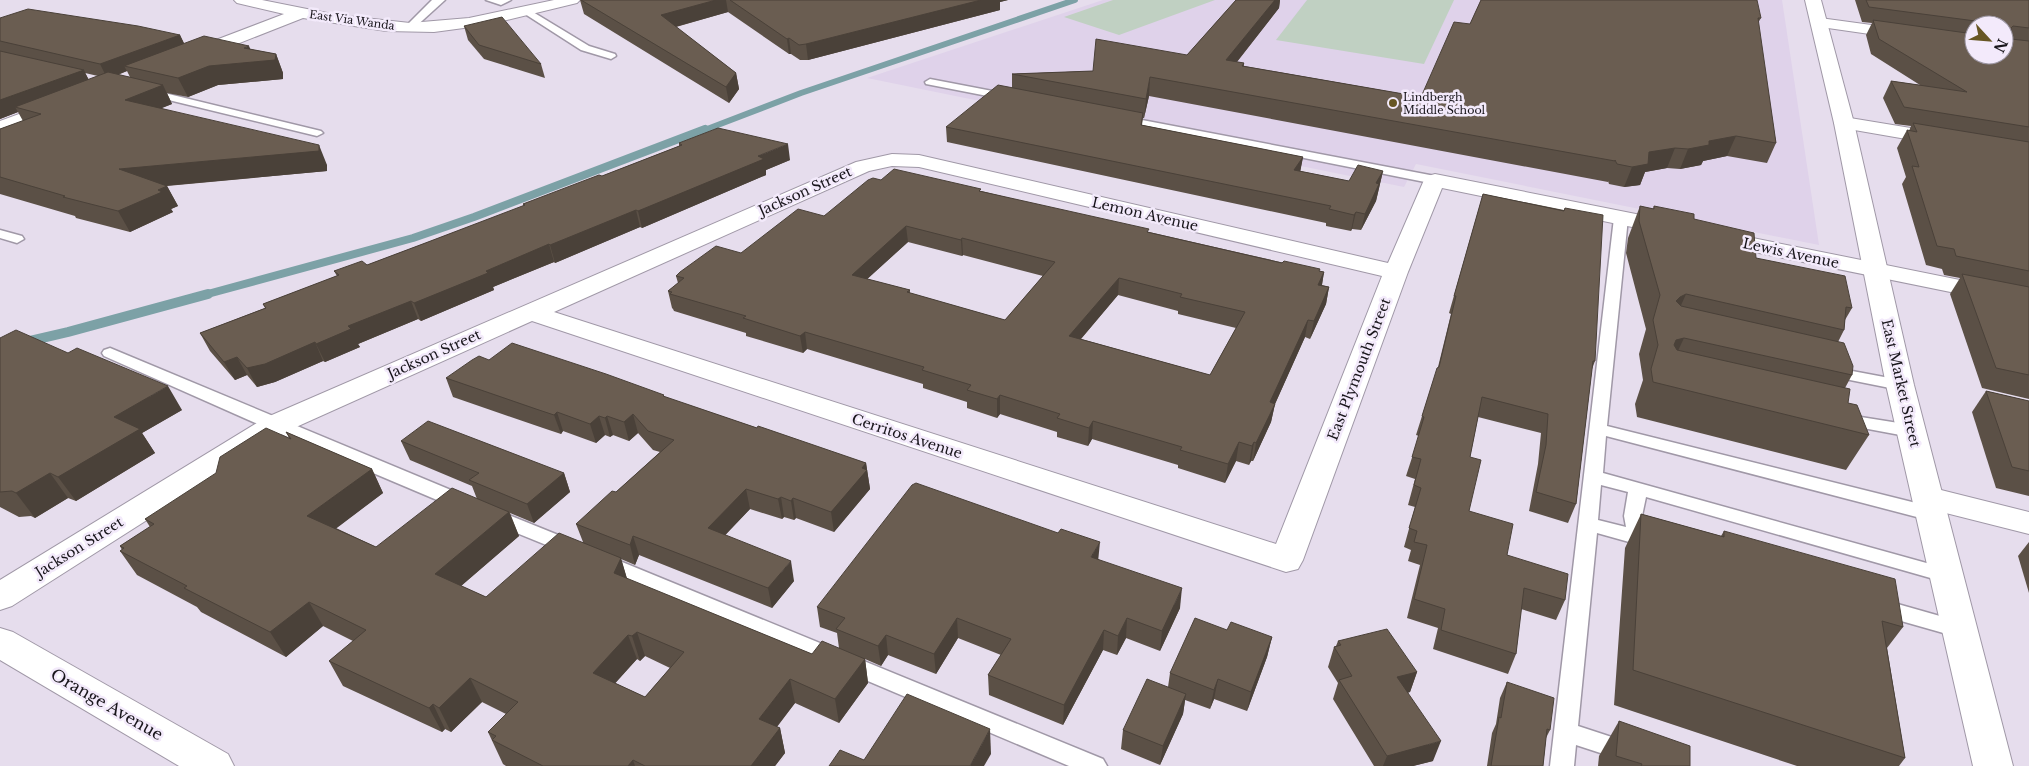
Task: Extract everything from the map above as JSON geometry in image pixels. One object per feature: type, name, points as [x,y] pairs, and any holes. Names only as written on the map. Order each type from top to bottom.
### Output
[{"type":"street","points":[[242,0],[302,13]]},
{"type":"street","name":"East Via Wanda","points":[[177,60],[302,13],[380,26],[434,27],[486,21],[572,0]]},
{"type":"street","name":"East Market Street","points":[[1813,0],[1844,123],[1900,385],[1993,766]]},
{"type":"street","points":[[1820,22],[1964,43]]},
{"type":"street","points":[[0,128],[71,101]]},
{"type":"street","points":[[1844,123],[1961,143]]},
{"type":"street","name":"Lemon Avenue","points":[[892,160],[919,162],[1396,272]]},
{"type":"street","name":"Jackson Street","points":[[0,597],[275,425],[863,166],[892,160]]},
{"type":"street","name":"Lewis Avenue","points":[[1435,180],[2029,301]]},
{"type":"street","name":"East Plymouth Street","points":[[1286,560],[1396,272],[1435,180]]},
{"type":"street","name":"Cerritos Avenue","points":[[529,312],[1286,560]]},
{"type":"street","points":[[1930,506],[2029,523]]},
{"type":"street","name":"Orange Avenue","points":[[0,642],[214,766]]},
{"type":"lane","points":[[409,28],[435,2],[440,0]]},
{"type":"lane","points":[[491,0],[501,2],[506,0]]},
{"type":"lane","points":[[528,12],[585,48],[610,56]]},
{"type":"lane","points":[[930,82],[1017,99]]},
{"type":"lane","points":[[134,89],[317,133]]},
{"type":"lane","points":[[1105,116],[1435,180]]},
{"type":"lane","points":[[1562,766],[1621,218]]},
{"type":"lane","points":[[0,234],[17,239]]},
{"type":"lane","points":[[110,353],[275,425],[1095,766]]},
{"type":"lane","points":[[1814,368],[1900,385]]},
{"type":"lane","points":[[1823,416],[1911,431]]},
{"type":"lane","points":[[1599,429],[1930,506]]},
{"type":"lane","points":[[1593,476],[1948,576]]},
{"type":"lane","points":[[1637,537],[1633,516],[1638,488]]},
{"type":"lane","points":[[1588,524],[1666,545]]},
{"type":"lane","points":[[1865,602],[1961,630]]},
{"type":"lane","points":[[1566,732],[1644,757]]},
{"type":"shaded area","name":"Lindbergh Middle School","points":[[1103,0],[1782,0],[1819,245],[1416,164],[1404,187],[867,78]]},
{"type":"green space","points":[[1113,0],[1215,0],[1119,35],[1064,17]]},
{"type":"green space","points":[[1307,0],[1454,0],[1424,64],[1276,40]]},
{"type":"building","points":[[581,0],[716,0],[661,15],[736,73],[726,87]]},
{"type":"building","points":[[730,0],[981,0],[799,45],[789,38],[787,39]]},
{"type":"building","points":[[1236,0],[1275,0],[1226,60],[1244,63],[1242,66],[1421,97],[1454,22],[1470,24],[1481,0],[1757,0],[1761,18],[1758,18],[1776,143],[1736,136],[1709,141],[1709,145],[1688,149],[1675,148],[1649,152],[1648,164],[1632,167],[1617,164],[1615,160],[1150,77],[1146,99],[1012,74],[1093,71],[1096,39],[1187,55]]},
{"type":"building","points":[[1866,0],[2029,0],[2029,28],[2014,26],[2014,15],[1964,15],[1964,20],[1869,7]]},
{"type":"building","points":[[28,9],[138,26],[180,35],[100,64],[0,41],[0,18]]},
{"type":"building","points":[[502,17],[541,64],[479,45],[464,26]]},
{"type":"building","points":[[1873,20],[1964,33],[1964,65],[2014,65],[2014,39],[2029,41],[2029,127],[1904,107],[1891,81],[1967,92],[1879,39]]},
{"type":"building","points":[[204,36],[249,46],[244,48],[276,54],[275,60],[209,66],[178,78],[124,66]]},
{"type":"building","points":[[0,51],[84,70],[0,100]]},
{"type":"building","points":[[108,72],[163,85],[125,100],[319,145],[319,151],[119,169],[167,186],[158,190],[162,192],[118,211],[63,197],[65,196],[0,177],[0,129],[41,114],[15,107]]},
{"type":"building","points":[[998,85],[1143,113],[1141,125],[1303,157],[1294,170],[1349,181],[1358,165],[1383,171],[1376,183],[1379,184],[1365,214],[1356,212],[1354,215],[1329,209],[1331,206],[946,127]]},
{"type":"building","points":[[1913,123],[2029,142],[2029,271],[1956,256],[1954,249],[1937,246],[1912,166],[1919,167],[1907,130],[1917,132]]},
{"type":"building","points":[[718,128],[788,144],[758,156],[764,159],[638,211],[636,210],[549,244],[486,271],[488,273],[414,303],[411,301],[348,326],[351,329],[316,344],[315,342],[265,364],[247,368],[237,357],[224,362],[200,333],[266,308],[263,304],[339,275],[334,271],[362,261],[367,265],[599,175],[602,176],[682,145],[679,143]]},
{"type":"building","points":[[894,169],[981,189],[979,191],[1149,229],[1147,232],[1282,263],[1284,261],[1320,269],[1319,271],[1324,272],[1318,285],[1329,287],[1314,321],[1308,320],[1270,402],[1275,404],[1256,443],[1254,442],[1252,446],[1239,442],[1228,464],[1180,450],[1182,447],[1093,421],[1089,428],[1057,418],[1060,414],[1000,395],[997,399],[967,390],[971,385],[922,370],[924,367],[805,332],[800,336],[743,318],[746,316],[670,294],[672,292],[668,291],[684,278],[676,276],[680,272],[716,246],[741,253],[798,209],[824,216],[868,180],[873,178],[881,180]],"holes":[[[906,226],[961,240],[962,238],[1055,262],[1005,320],[907,292],[910,290],[852,275]],[[1119,278],[1182,294],[1180,297],[1245,312],[1210,375],[1069,336]]]},
{"type":"building","points":[[1483,194],[1564,211],[1565,208],[1603,215],[1595,361],[1593,361],[1576,504],[1536,492],[1546,445],[1548,414],[1482,397],[1470,457],[1481,460],[1469,511],[1513,524],[1507,555],[1568,574],[1565,600],[1524,588],[1516,654],[1441,630],[1445,609],[1414,599],[1427,545],[1414,542],[1417,531],[1409,528],[1421,488],[1414,485],[1421,459],[1412,457],[1424,417],[1422,416],[1437,368],[1439,367],[1456,296],[1454,296]]},
{"type":"building","points":[[1640,206],[1654,209],[1654,206],[1694,214],[1694,219],[1754,233],[1756,258],[1845,276],[1852,308],[1846,307],[1844,330],[1686,294],[1676,301],[1681,306],[1844,343],[1853,366],[1852,375],[1684,338],[1676,340],[1674,345],[1677,350],[1850,389],[1848,403],[1857,405],[1869,435],[1653,382],[1651,369],[1658,345],[1653,320],[1660,295],[1639,221]]},
{"type":"building","points":[[1962,274],[2029,287],[2029,375],[1996,368]]},
{"type":"building","points":[[16,330],[68,353],[77,348],[168,386],[114,417],[140,429],[58,477],[50,473],[16,493],[12,491],[0,492],[0,338]]},
{"type":"building","points":[[512,343],[606,374],[663,396],[757,428],[758,426],[866,463],[862,468],[867,470],[831,512],[793,498],[791,501],[781,497],[778,499],[746,489],[708,528],[791,561],[768,588],[633,536],[630,545],[576,524],[612,491],[616,492],[674,440],[648,431],[633,414],[624,422],[607,416],[605,418],[599,416],[590,424],[557,412],[554,415],[446,378],[479,356],[489,360]]},
{"type":"building","points":[[1986,391],[2029,401],[2029,471],[2012,467]]},
{"type":"building","points":[[428,421],[564,473],[527,504],[469,480],[479,473],[401,441]]},
{"type":"building","points":[[266,428],[291,439],[286,432],[372,469],[307,516],[376,547],[452,488],[509,512],[435,574],[486,597],[559,533],[621,558],[614,573],[812,654],[822,641],[865,659],[835,699],[790,679],[759,719],[780,728],[751,766],[645,766],[633,760],[628,766],[543,766],[492,740],[496,736],[488,732],[518,702],[470,678],[439,708],[433,704],[429,708],[329,661],[366,630],[309,602],[270,632],[184,588],[187,586],[120,551],[124,548],[120,546],[154,524],[145,519],[216,473],[220,457]],"holes":[[[637,632],[684,652],[645,697],[593,673],[628,635],[632,636]]]},
{"type":"building","points":[[916,483],[1058,533],[1061,529],[1100,542],[1091,557],[1182,588],[1162,631],[1127,618],[1118,636],[1104,630],[1064,705],[988,675],[1011,639],[957,618],[934,654],[886,635],[878,646],[836,629],[845,618],[817,607],[912,485]]},
{"type":"building","points":[[1641,514],[1724,537],[1724,531],[1895,579],[1903,627],[1882,621],[1905,758],[1633,670]]},
{"type":"building","points":[[1195,618],[1227,630],[1231,622],[1272,637],[1251,692],[1218,679],[1214,690],[1170,673]]},
{"type":"building","points":[[1387,629],[1417,672],[1397,677],[1441,741],[1387,756],[1339,680],[1352,676],[1334,647],[1341,645],[1338,641]]},
{"type":"building","points":[[1147,679],[1186,694],[1163,746],[1123,730]]},
{"type":"building","points":[[1507,682],[1554,698],[1550,730],[1547,729],[1543,766],[1491,766]]},
{"type":"building","points":[[907,694],[990,729],[970,766],[829,766],[840,750],[864,760]]},
{"type":"building","points":[[1619,721],[1690,746],[1690,766],[1641,766],[1642,764],[1616,756]]},
{"type":"waterway","points":[[702,131],[801,93],[1075,0]]},
{"type":"waterway","points":[[204,295],[413,238],[474,217],[705,129]]},
{"type":"waterway","points":[[0,348],[68,332],[208,294]]},
{"type":"place","name":"Lindbergh Middle School","points":[[1393,103]]}]
